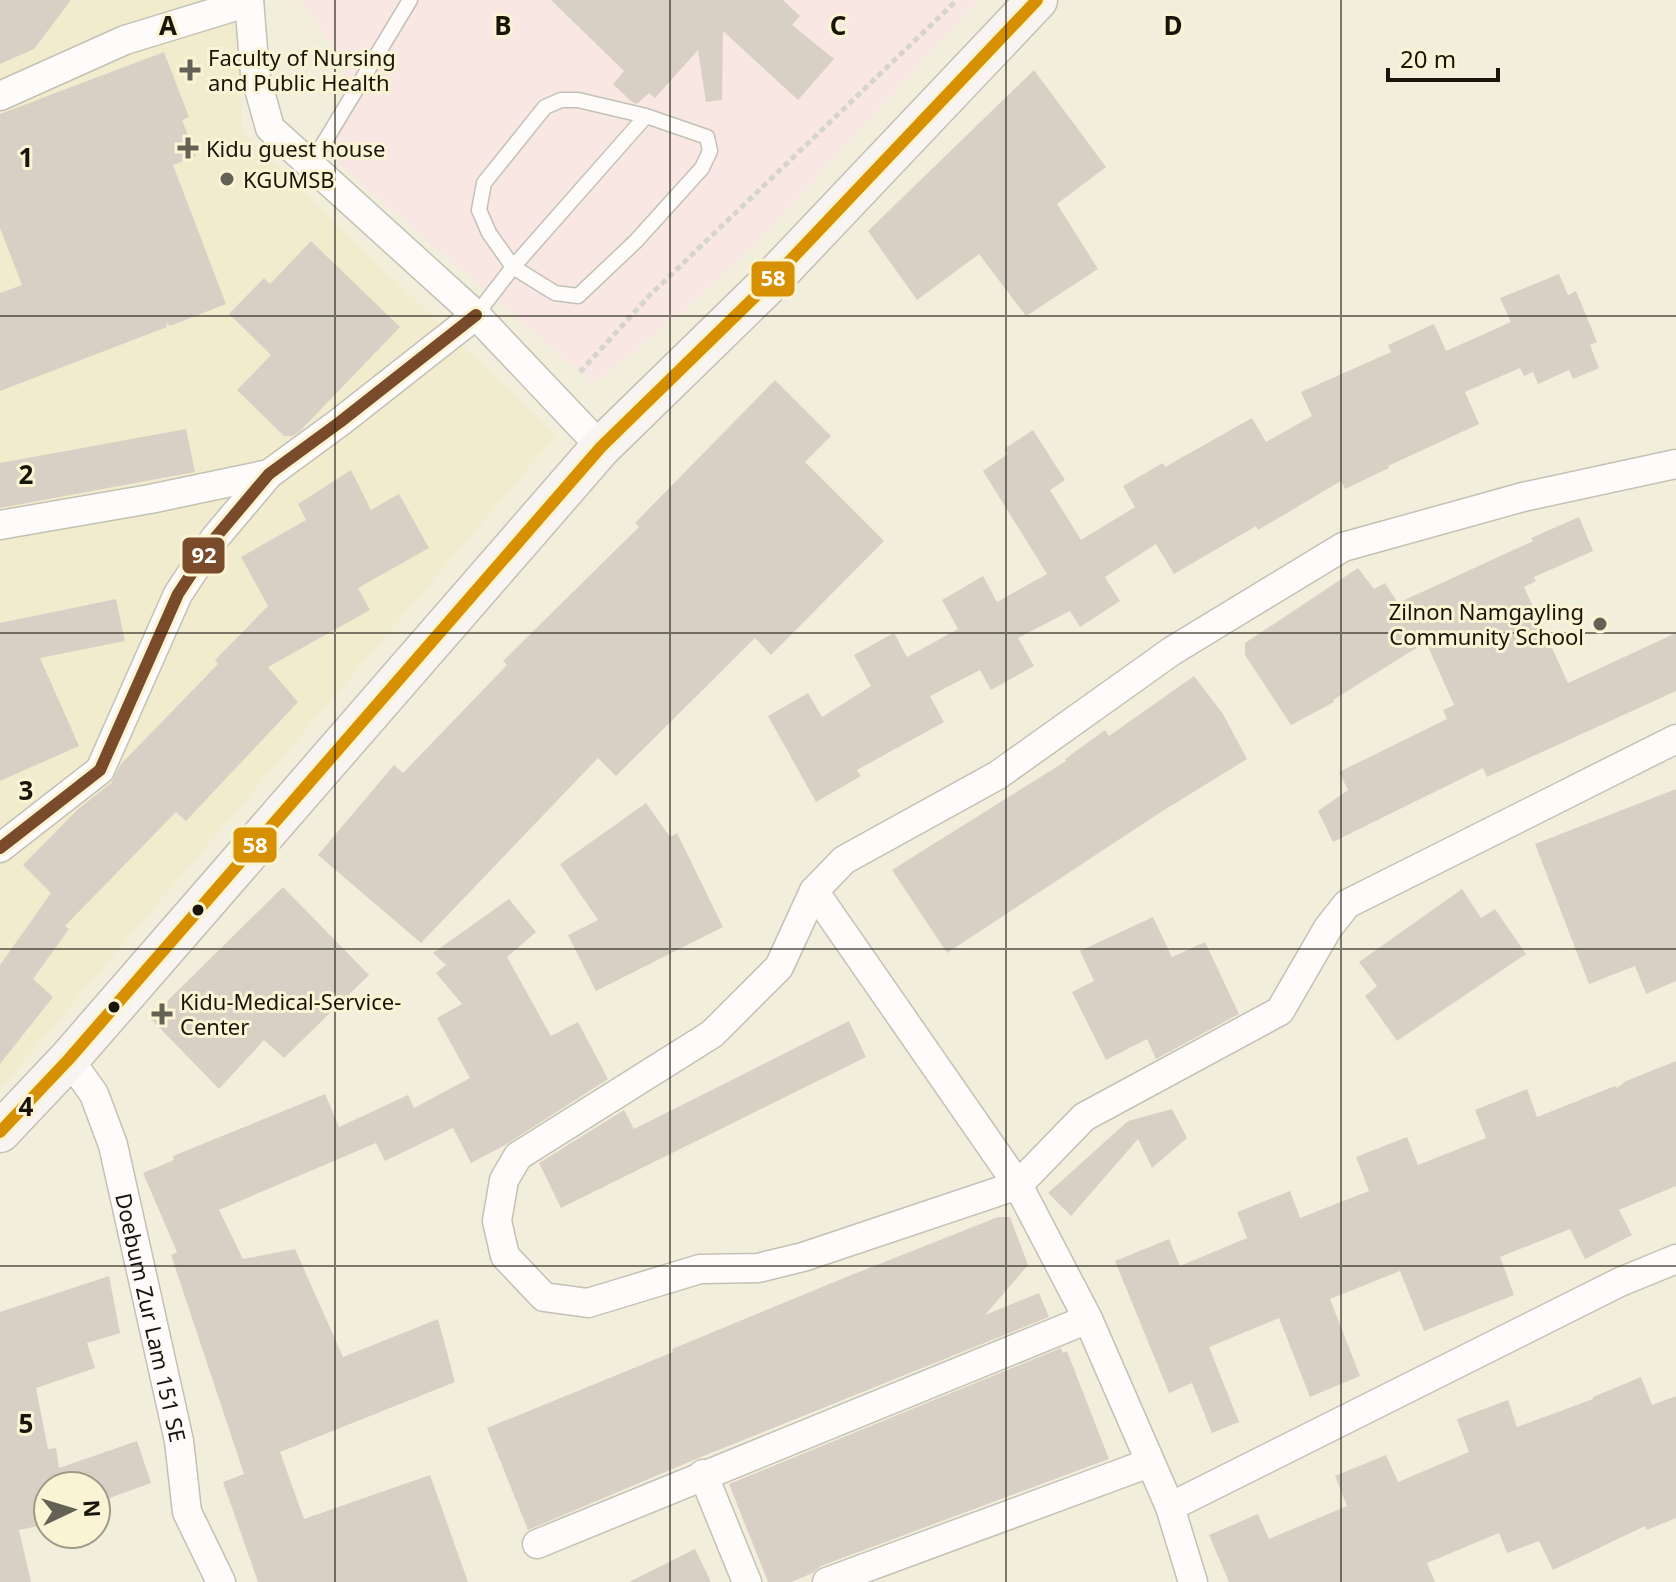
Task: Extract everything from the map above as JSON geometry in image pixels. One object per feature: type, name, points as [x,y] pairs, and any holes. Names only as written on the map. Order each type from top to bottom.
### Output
[{"type":"main road","points":[[0,1132],[69,1059],[601,447],[766,286],[1037,0]]},
{"type":"street","points":[[0,96],[125,40],[249,1],[255,74],[270,128],[476,315],[601,447]]},
{"type":"street","points":[[0,848],[100,770],[178,594],[215,538],[269,474],[476,315]]},
{"type":"street","points":[[1676,464],[1523,497],[1343,547],[1172,651],[998,775],[844,860],[814,891],[779,967],[712,1034],[518,1156],[504,1180],[497,1221],[505,1256],[544,1297],[588,1303],[700,1269],[758,1268],[803,1257],[1018,1185],[1084,1117],[1280,1011],[1328,928],[1347,904],[1676,739]]},
{"type":"street","points":[[0,525],[269,474]]},
{"type":"street","points":[[814,891],[1018,1185],[1088,1319],[1170,1507],[1193,1582]]},
{"type":"street","name":"Doebum Zur Lam 151 SE","points":[[69,1059],[94,1094],[113,1145],[179,1441],[187,1512],[221,1582]]},
{"type":"street","points":[[1170,1507],[1620,1282],[1676,1259]]},
{"type":"street","points":[[537,1544],[1088,1319]]},
{"type":"street","points":[[827,1582],[1149,1463]]},
{"type":"street","points":[[703,1474],[747,1582]]},
{"type":"lane","points":[[310,166],[410,0]]},
{"type":"lane","points":[[561,100],[578,100],[646,116],[707,137],[710,151],[702,168],[636,241],[578,296],[555,293],[513,267],[489,233],[479,210],[484,183],[545,107],[561,100]]},
{"type":"lane","points":[[476,315],[513,267],[646,116]]},
{"type":"path","points":[[580,372],[651,294],[957,0]]},
{"type":"shaded area","points":[[0,0],[238,0],[242,132],[556,436],[0,1089]]},
{"type":"shaded area","points":[[301,0],[979,0],[753,247],[681,313],[594,384],[336,162],[345,63]]},
{"type":"building","points":[[0,0],[71,0],[34,49],[0,64]]},
{"type":"building","points":[[551,0],[783,0],[800,16],[792,25],[834,59],[798,100],[723,31],[722,100],[706,102],[698,50],[655,98],[649,93],[637,104],[613,84],[624,71]]},
{"type":"building","points":[[164,52],[189,117],[182,120],[196,156],[173,165],[226,304],[170,326],[166,322],[167,327],[0,391],[0,293],[22,285],[0,228],[0,114]]},
{"type":"building","points":[[1034,70],[1106,167],[1057,204],[1098,269],[1026,316],[979,254],[917,300],[868,231]]},
{"type":"building","points":[[311,241],[400,327],[301,430],[293,436],[284,436],[237,390],[271,355],[229,314],[264,278],[270,284]]},
{"type":"building","points":[[1559,274],[1568,295],[1576,291],[1597,342],[1590,345],[1599,368],[1573,379],[1569,370],[1538,384],[1533,372],[1524,376],[1520,368],[1465,392],[1479,424],[1345,489],[1341,481],[1258,530],[1256,526],[1174,574],[1156,544],[1105,577],[1120,601],[1080,627],[1070,611],[1018,638],[1034,666],[991,690],[980,670],[930,696],[944,722],[857,770],[861,776],[816,802],[768,716],[808,693],[822,717],[871,686],[854,655],[894,633],[907,657],[958,629],[942,600],[983,576],[997,602],[1047,574],[983,471],[1008,454],[1004,449],[1033,430],[1065,480],[1050,490],[1081,540],[1135,507],[1123,486],[1163,463],[1165,467],[1252,418],[1266,442],[1312,416],[1301,392],[1391,352],[1388,345],[1434,324],[1446,351],[1511,322],[1500,298]]},
{"type":"building","points":[[775,380],[831,436],[805,462],[884,541],[771,655],[755,638],[616,776],[598,758],[421,943],[318,855],[394,765],[403,773],[507,665],[503,661],[639,527],[635,523]]},
{"type":"building","points":[[186,429],[195,472],[0,508],[0,463]]},
{"type":"building","points":[[351,470],[371,510],[399,494],[429,548],[358,588],[370,610],[268,667],[298,702],[186,821],[176,812],[65,926],[69,929],[33,979],[53,997],[0,1064],[0,965],[51,893],[23,865],[77,810],[111,783],[121,764],[218,664],[215,660],[268,606],[241,557],[306,520],[298,504]]},
{"type":"building","points":[[1579,517],[1593,551],[1534,577],[1536,581],[1524,587],[1568,683],[1676,633],[1676,691],[1487,777],[1483,768],[1333,842],[1318,811],[1348,790],[1339,772],[1447,719],[1443,710],[1454,705],[1426,642],[1334,702],[1291,725],[1245,655],[1245,643],[1358,568],[1374,589],[1385,583],[1398,603]]},
{"type":"building","points":[[116,599],[125,641],[40,658],[79,746],[0,781],[0,623]]},
{"type":"building","points":[[1194,676],[1223,714],[1247,759],[947,953],[892,870],[1066,761],[1105,730],[1109,736]]},
{"type":"building","points":[[1676,789],[1676,981],[1646,994],[1635,966],[1589,984],[1535,844]]},
{"type":"building","points":[[646,803],[670,837],[677,833],[723,927],[596,991],[568,935],[598,920],[560,864]]},
{"type":"building","points":[[283,887],[369,975],[284,1058],[264,1040],[219,1089],[150,1018]]},
{"type":"building","points":[[1462,889],[1481,918],[1495,909],[1526,954],[1397,1041],[1365,996],[1377,986],[1359,962]]},
{"type":"building","points":[[509,899],[536,932],[507,957],[551,1036],[578,1022],[608,1079],[507,1144],[471,1163],[453,1128],[385,1161],[376,1143],[219,1210],[243,1259],[295,1249],[343,1357],[438,1319],[455,1382],[280,1452],[304,1519],[430,1475],[468,1582],[258,1582],[223,1482],[244,1474],[171,1255],[177,1252],[143,1173],[174,1160],[173,1156],[325,1094],[339,1127],[408,1095],[414,1108],[470,1078],[437,1018],[462,1004],[436,973],[446,965],[433,953]]},
{"type":"building","points":[[1153,917],[1172,957],[1205,942],[1239,1014],[1156,1059],[1147,1039],[1106,1060],[1072,992],[1094,981],[1080,951]]},
{"type":"building","points":[[849,1021],[866,1057],[561,1208],[539,1163],[624,1110],[634,1129]]},
{"type":"building","points":[[1676,1061],[1676,1186],[1619,1210],[1632,1235],[1585,1259],[1570,1229],[1500,1257],[1514,1295],[1424,1331],[1400,1271],[1330,1299],[1360,1376],[1310,1397],[1279,1318],[1209,1347],[1239,1422],[1212,1433],[1192,1383],[1169,1393],[1115,1261],[1169,1239],[1180,1266],[1247,1238],[1237,1212],[1290,1191],[1300,1218],[1369,1191],[1356,1157],[1407,1137],[1418,1165],[1486,1138],[1475,1110],[1527,1089],[1537,1117],[1615,1086],[1617,1088],[1626,1081]]},
{"type":"building","points":[[1172,1109],[1187,1138],[1152,1168],[1138,1139],[1071,1216],[1048,1193],[1128,1121]]},
{"type":"building","points":[[998,1217],[1010,1217],[1028,1265],[985,1315],[1039,1293],[1049,1317],[528,1530],[487,1428],[673,1352],[672,1349]]},
{"type":"building","points":[[109,1276],[120,1333],[87,1343],[95,1368],[36,1388],[48,1449],[56,1448],[59,1468],[137,1441],[151,1483],[112,1497],[112,1470],[32,1470],[32,1527],[19,1530],[31,1582],[0,1582],[0,1312]]},
{"type":"building","points":[[1061,1348],[1063,1353],[1067,1351],[1109,1459],[821,1566],[813,1573],[791,1582],[768,1582],[729,1484]]},
{"type":"building","points":[[1641,1377],[1652,1405],[1676,1396],[1676,1518],[1647,1530],[1645,1526],[1553,1570],[1539,1541],[1507,1553],[1499,1533],[1427,1563],[1435,1582],[1229,1582],[1209,1535],[1258,1514],[1269,1539],[1347,1506],[1335,1476],[1386,1455],[1398,1482],[1469,1452],[1457,1419],[1508,1400],[1517,1427],[1593,1399]]},
{"type":"building","points":[[695,1549],[711,1582],[629,1582]]},
{"type":"transit line","name":"58","points":[[0,1132],[69,1059],[601,447],[766,286],[1037,0]]},
{"type":"transit line","name":"92","points":[[0,848],[100,770],[178,594],[215,538],[269,474],[476,315]]},
{"type":"place","name":"Faculty of Nursing and Public Health","points":[[190,70]]},
{"type":"place","name":"Kidu guest house","points":[[188,148]]},
{"type":"place","name":"KGUMSB","points":[[227,179]]},
{"type":"place","name":"Zilnon Namgayling Community School","points":[[1600,624]]},
{"type":"place","name":"Kidu-Medical-Service- Center","points":[[162,1014]]}]
